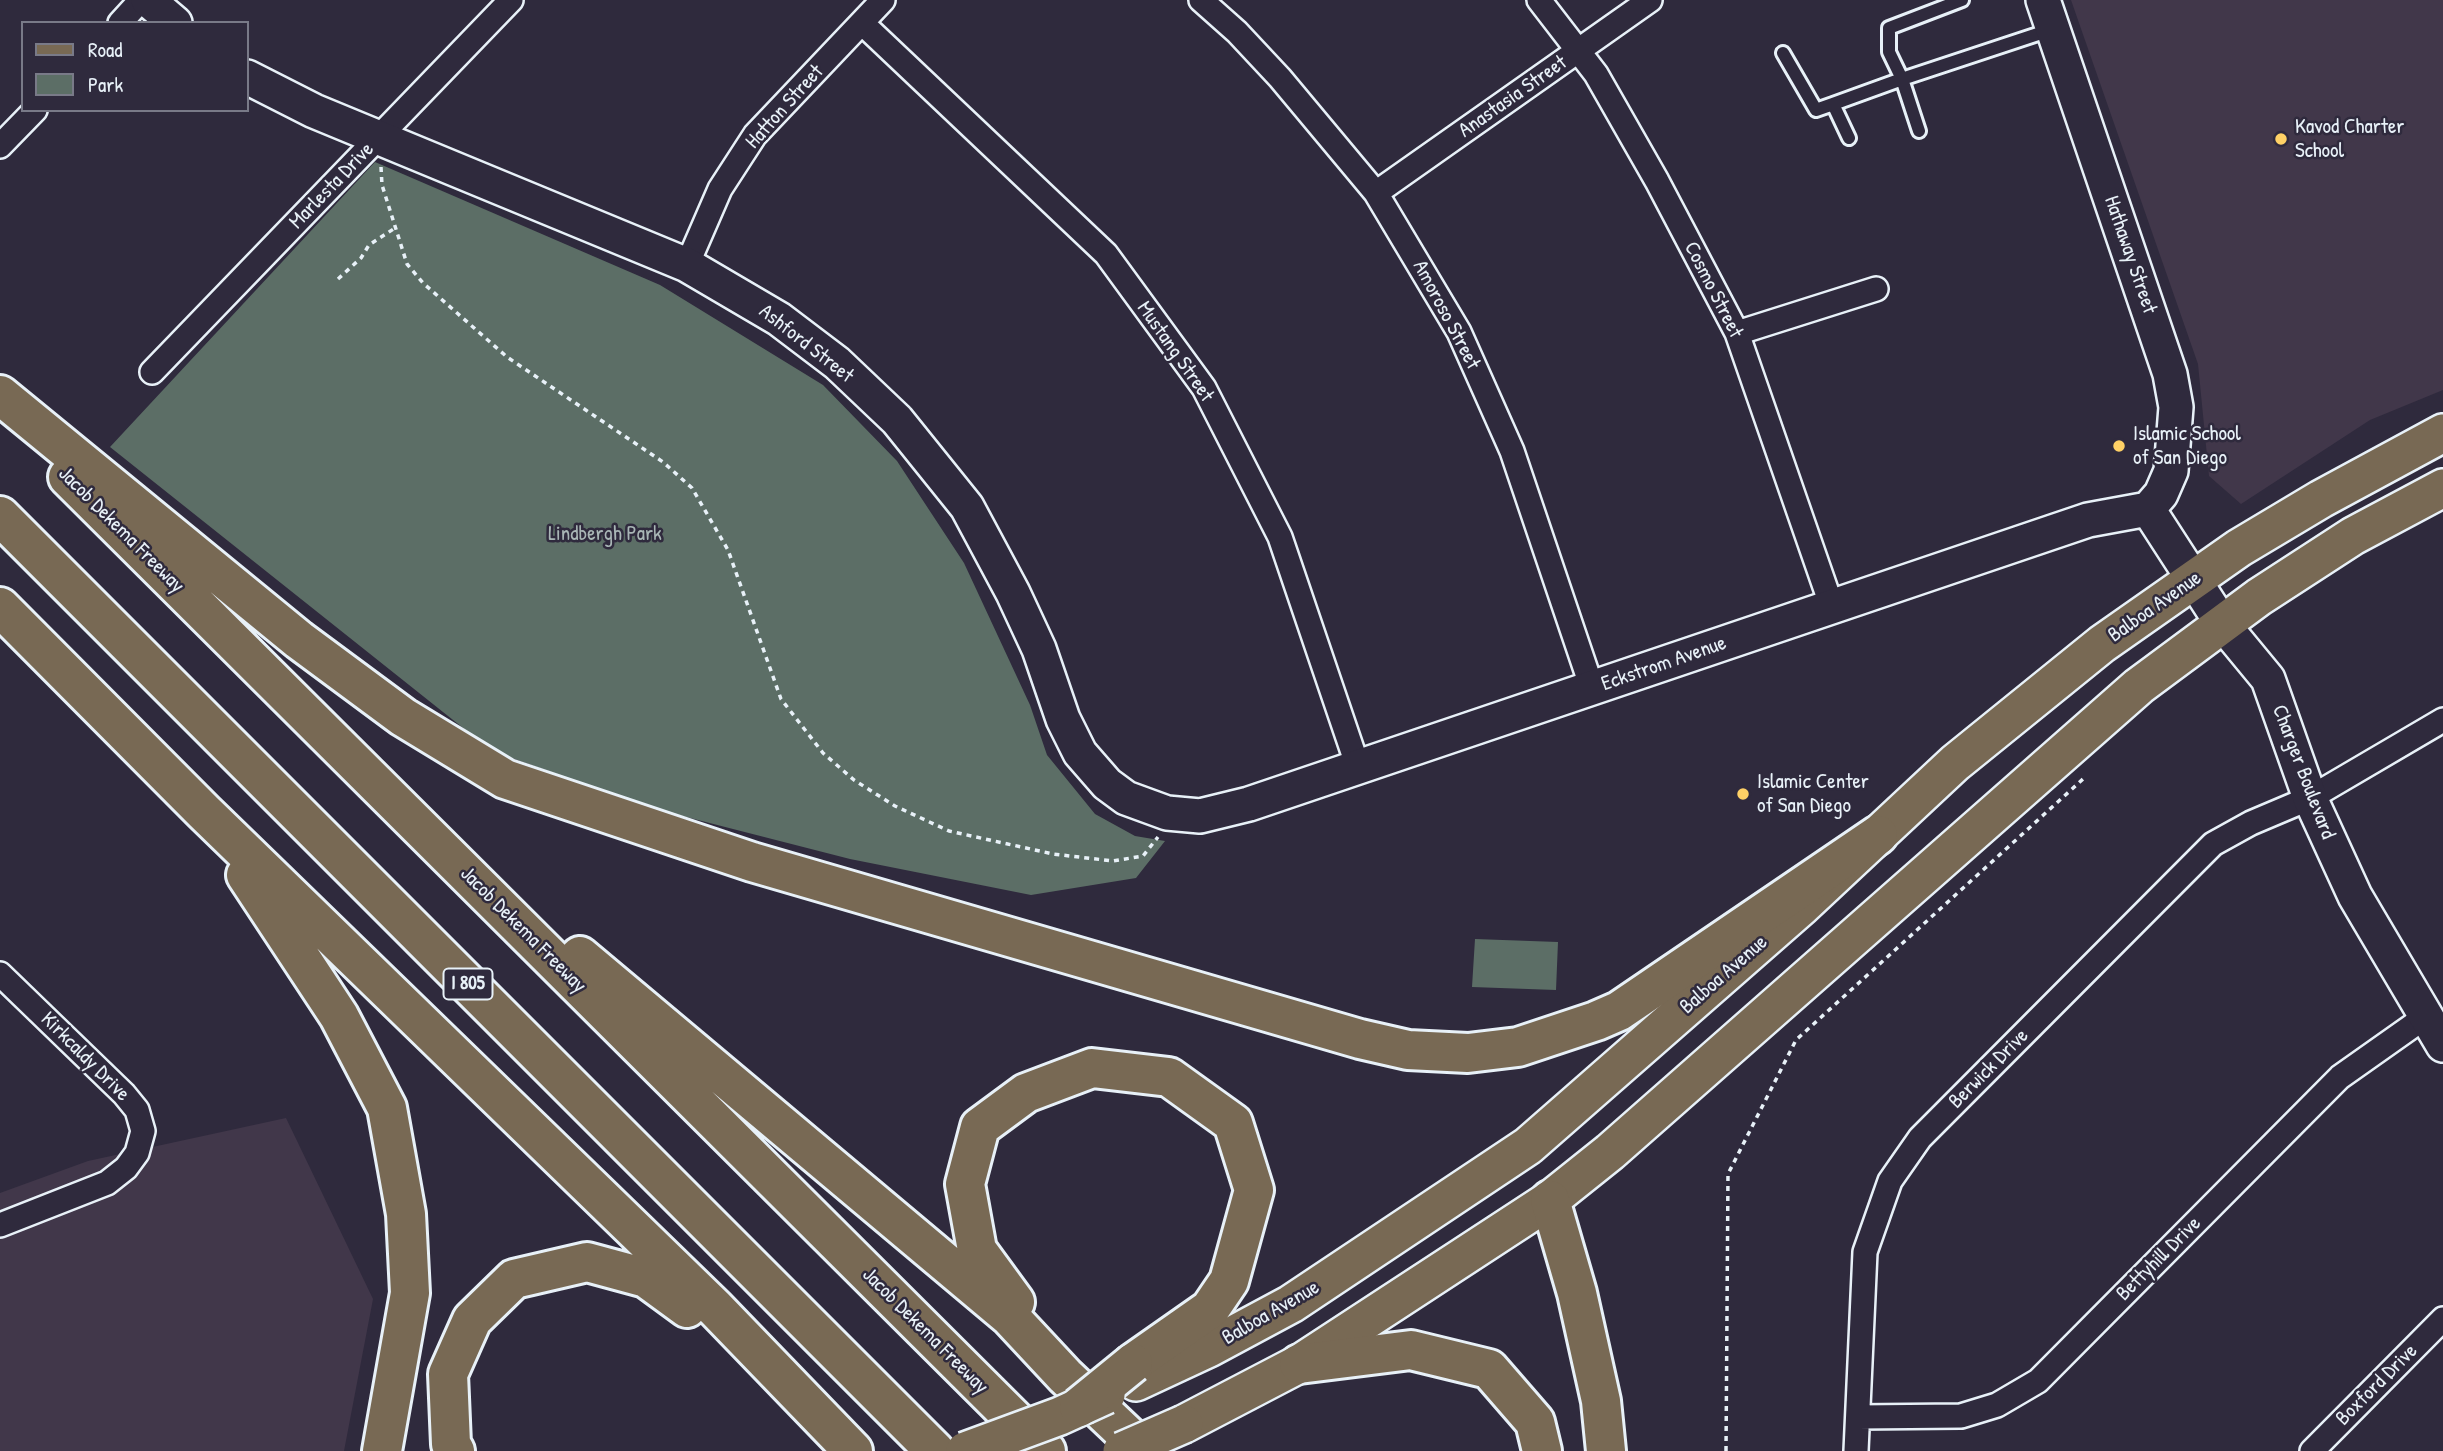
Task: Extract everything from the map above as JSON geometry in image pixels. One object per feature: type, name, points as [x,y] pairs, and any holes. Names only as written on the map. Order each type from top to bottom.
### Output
[{"type":"highway","points":[[0,395],[299,640],[403,717],[505,779],[752,862],[1360,1039],[1408,1050],[1468,1053],[1518,1047],[1595,1021],[1619,1011],[1878,835]]},
{"type":"highway","name":"Jacob Dekema Freeway","points":[[0,410],[1046,1451]]},
{"type":"highway","name":"I 805","points":[[0,516],[935,1451]]},
{"type":"highway","points":[[0,607],[204,811],[695,1288],[853,1451]]},
{"type":"highway","points":[[378,786],[1010,1317],[1072,1391],[1144,1451]]},
{"type":"highway","points":[[204,811],[339,1016],[387,1108],[406,1214],[410,1293],[382,1451]]},
{"type":"highway","points":[[1092,1068],[1169,1077],[1233,1123],[1254,1190],[1229,1281],[1210,1309],[1134,1372],[1072,1391],[1035,1328],[977,1250],[965,1184],[980,1127],[1026,1093],[1092,1068]]},
{"type":"highway","points":[[1550,1200],[1562,1235],[1601,1401],[1606,1451]]},
{"type":"highway","points":[[455,1451],[451,1444],[448,1374],[472,1320],[514,1279],[587,1262],[646,1278],[787,1384]]},
{"type":"highway","points":[[1299,1364],[1411,1350],[1489,1369],[1535,1422],[1542,1451]]},
{"type":"main road","name":"Balboa Avenue","points":[[1134,1372],[1209,1348],[1292,1304],[1528,1146],[1716,982],[1955,763],[2102,644],[2193,579],[2321,499],[2443,433]]},
{"type":"main road","points":[[1122,1451],[1184,1424],[1299,1364],[1550,1200],[1610,1152],[1998,813],[2104,716],[2221,622],[2353,536],[2443,488]]},
{"type":"main road","points":[[965,1451],[1072,1391]]},
{"type":"street","points":[[122,21],[141,0]]},
{"type":"street","points":[[148,0],[173,21]]},
{"type":"street","name":"Marlesta Drive","points":[[152,372],[511,0]]},
{"type":"street","name":"Hatton Street","points":[[687,265],[720,189],[755,135],[883,0]]},
{"type":"street","name":"Amoroso Street","points":[[1201,0],[1237,32],[1280,78],[1376,193],[1459,332],[1512,452],[1592,688]]},
{"type":"street","name":"Cosmo Street","points":[[1539,0],[1595,74],[1657,181],[1737,333],[1832,607]]},
{"type":"street","name":"Anastasia Street","points":[[1376,193],[1650,0]]},
{"type":"street","name":"Hathaway Street","points":[[2048,15],[2170,374],[2176,407],[2171,471],[2161,494],[2148,509]]},
{"type":"street","name":"Mustang Street","points":[[862,23],[1106,254],[1204,388],[1280,537],[1358,767]]},
{"type":"street","name":"Ashford Street","points":[[248,78],[314,111],[687,265],[779,318],[837,363],[897,420],[967,508],[989,546],[1039,649],[1063,719],[1080,753],[1107,784],[1126,798],[1173,815]]},
{"type":"street","points":[[0,146],[33,112]]},
{"type":"street","points":[[1737,333],[1876,289]]},
{"type":"street","name":"Charger Boulevard","points":[[2148,509],[2221,622],[2268,679],[2310,798],[2355,896],[2443,1045]]},
{"type":"street","name":"Eckstrom Avenue","points":[[1173,815],[1200,816],[1224,812],[2088,520],[2148,509]]},
{"type":"street","name":"Berwick Drive","points":[[1856,1451],[1865,1252],[1890,1181],[1920,1138],[2213,844],[2251,823],[2310,798],[2443,720]]},
{"type":"street","name":"Kirkcaldy Drive","points":[[0,974],[124,1094],[137,1110],[143,1131],[137,1153],[126,1168],[107,1183],[0,1224]]},
{"type":"street","name":"Bettyhill Drive","points":[[1858,1417],[1961,1416],[1997,1405],[2038,1381],[2340,1077],[2425,1017]]},
{"type":"street","name":"Boxford Drive","points":[[2312,1451],[2443,1318]]},
{"type":"lane","points":[[1919,131],[1902,79],[1889,52],[1889,28],[1962,0]]},
{"type":"lane","points":[[1783,53],[1816,110],[1902,79],[2048,15]]},
{"type":"lane","points":[[1833,104],[1849,138]]},
{"type":"path","points":[[379,137],[382,185],[407,264],[423,283],[539,380],[663,462],[692,488],[728,550],[781,699],[823,753],[894,806],[949,831],[1053,853],[1113,861],[1143,856],[1173,815]]},
{"type":"path","points":[[338,279],[361,258],[369,245],[395,228]]},
{"type":"path","points":[[1726,1451],[1728,1174],[1796,1040],[2083,779]]},
{"type":"shaded area","name":"Kavod Charter School","points":[[2071,0],[2443,0],[2443,390],[2370,420],[2241,504],[2209,476],[2198,364]]},
{"type":"shaded area","points":[[286,1118],[373,1299],[344,1451],[0,1451],[0,1193],[88,1161]]},
{"type":"green space","name":"Lindbergh Park","points":[[375,162],[660,285],[823,385],[897,461],[964,563],[1030,705],[1047,755],[1095,814],[1135,836],[1165,841],[1136,878],[1031,895],[850,859],[655,809],[492,751],[110,447]]},
{"type":"green space","points":[[1475,939],[1558,942],[1556,990],[1472,987]]},
{"type":"place","name":"Kavod Charter School","points":[[2281,139]]},
{"type":"place","name":"Islamic School of San Diego","points":[[2119,446]]},
{"type":"place","name":"Islamic Center of San Diego","points":[[1743,794]]}]
